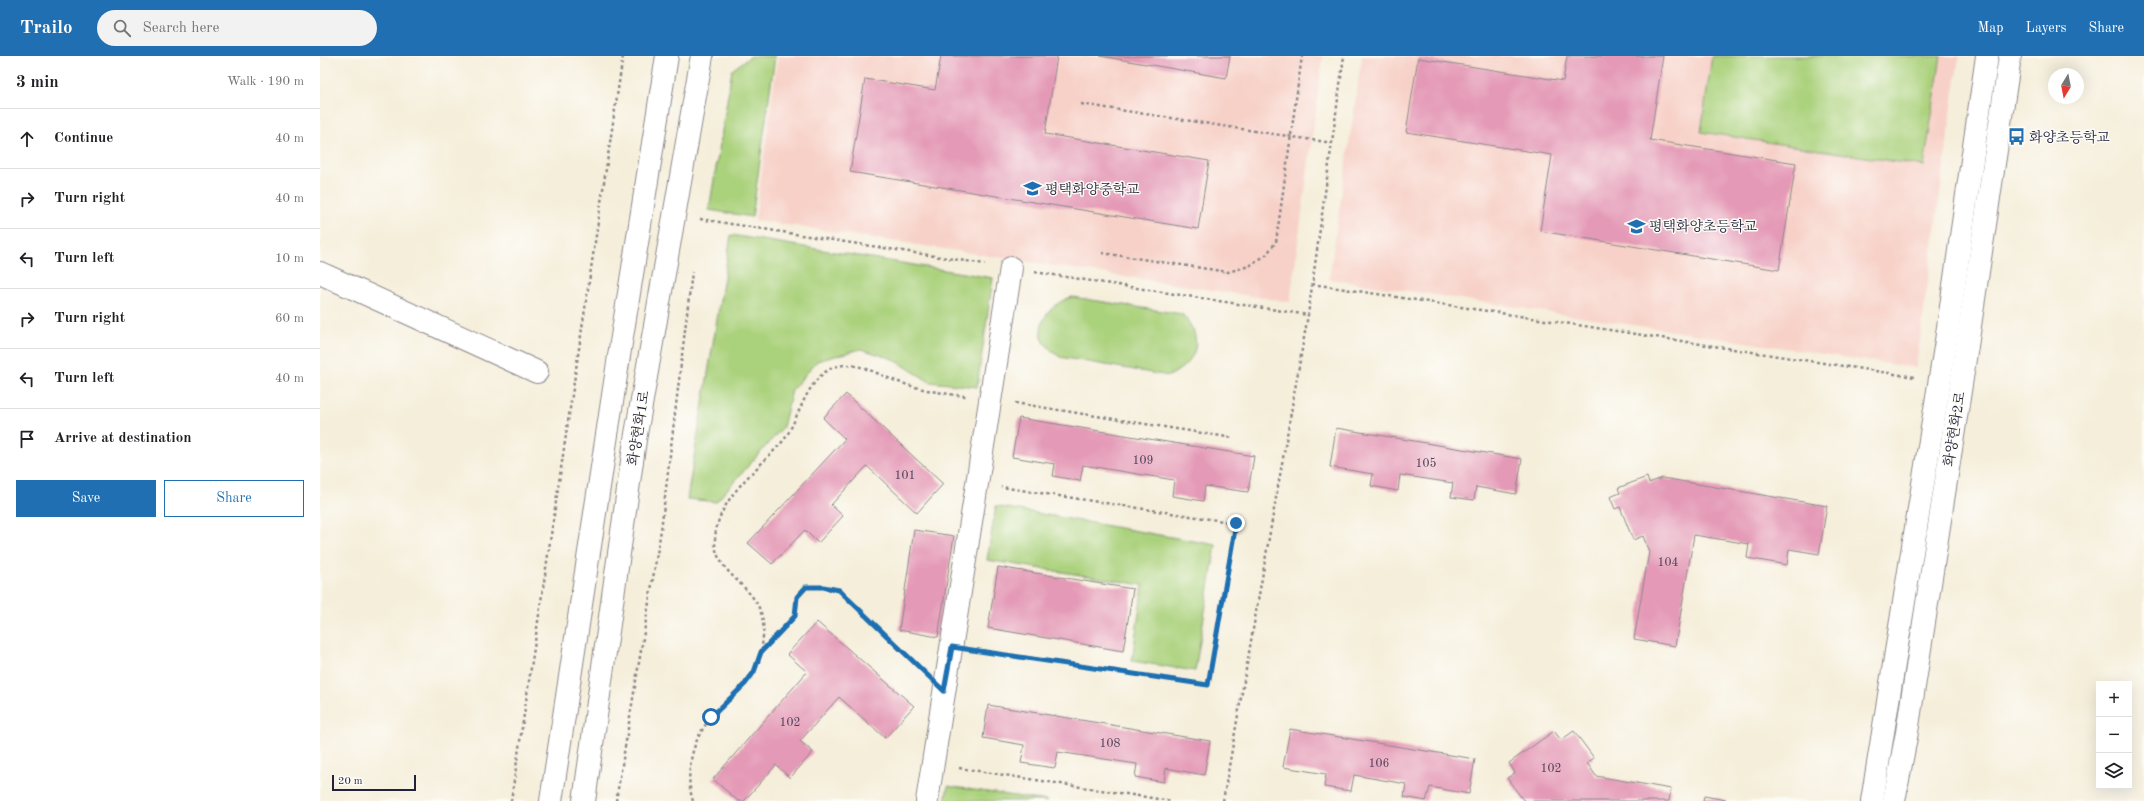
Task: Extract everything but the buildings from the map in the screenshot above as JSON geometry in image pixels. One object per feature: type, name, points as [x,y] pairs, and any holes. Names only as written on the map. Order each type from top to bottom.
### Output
[{"type":"street","name":"화양현화1로","points":[[552,801],[621,343],[668,56]]},
{"type":"street","name":"화양현화1로","points":[[584,801],[635,440],[702,56]]},
{"type":"street","name":"화양현화2로","points":[[1872,801],[1946,341],[1987,56]]},
{"type":"street","name":"화양현화2로","points":[[1894,801],[1907,732],[2010,56]]},
{"type":"street","points":[[927,801],[1011,268]]},
{"type":"street","points":[[320,273],[537,372]]},
{"type":"path","points":[[511,801],[623,56]]},
{"type":"path","points":[[1102,253],[1228,272],[1248,266],[1266,255],[1276,242],[1302,56]]},
{"type":"path","points":[[1223,801],[1312,284],[1344,56]]},
{"type":"path","points":[[1081,104],[1332,143]]},
{"type":"path","points":[[698,227],[700,211]]},
{"type":"path","points":[[616,801],[661,530],[693,265]]},
{"type":"path","points":[[1312,284],[1921,378]]},
{"type":"path","points":[[693,801],[689,789],[690,763],[696,740],[711,717],[745,684],[754,672],[761,652],[763,634],[761,612],[747,591],[718,558],[715,540],[720,517],[733,494],[786,438],[804,398],[814,383],[830,370],[846,365],[867,369],[902,384],[957,395],[1233,438]]},
{"type":"path","points":[[952,647],[1208,685],[1236,523],[977,483]]},
{"type":"path","points":[[761,652],[795,616],[797,597],[806,587],[823,587],[839,590],[944,691]]},
{"type":"path","points":[[932,764],[1171,801]]},
{"type":"shaded area","name":"평택화양중학교","points":[[778,56],[1323,56],[1290,302],[755,220]]},
{"type":"shaded area","name":"평택화양초등학교","points":[[1362,56],[1959,56],[1916,368],[1329,279]]},
{"type":"green space","points":[[751,56],[775,56],[752,217],[709,210],[732,70]]},
{"type":"green space","points":[[1712,56],[1941,56],[1924,166],[1701,132]]},
{"type":"green space","points":[[731,235],[993,278],[977,387],[930,382],[893,359],[861,349],[817,361],[792,390],[783,427],[716,502],[687,499]]},
{"type":"green space","points":[[1072,297],[1182,314],[1194,332],[1196,341],[1192,356],[1186,364],[1169,376],[1060,357],[1044,342],[1041,334],[1041,327],[1044,320],[1053,308],[1065,299]]},
{"type":"green space","points":[[996,506],[1216,545],[1195,671],[1132,661],[1143,585],[987,560]]},
{"type":"green space","points":[[948,786],[1047,801],[945,801]]},
{"type":"place","name":"화양초등학교","points":[[2016,137]]},
{"type":"place","name":"평택화양중학교","points":[[1032,189]]},
{"type":"place","name":"평택화양초등학교","points":[[1636,226]]},
{"type":"route","points":[[711,717],[745,684],[754,672],[761,652],[795,616],[797,597],[806,587],[823,587],[839,590],[944,691],[952,647],[1208,685],[1236,523]]}]
